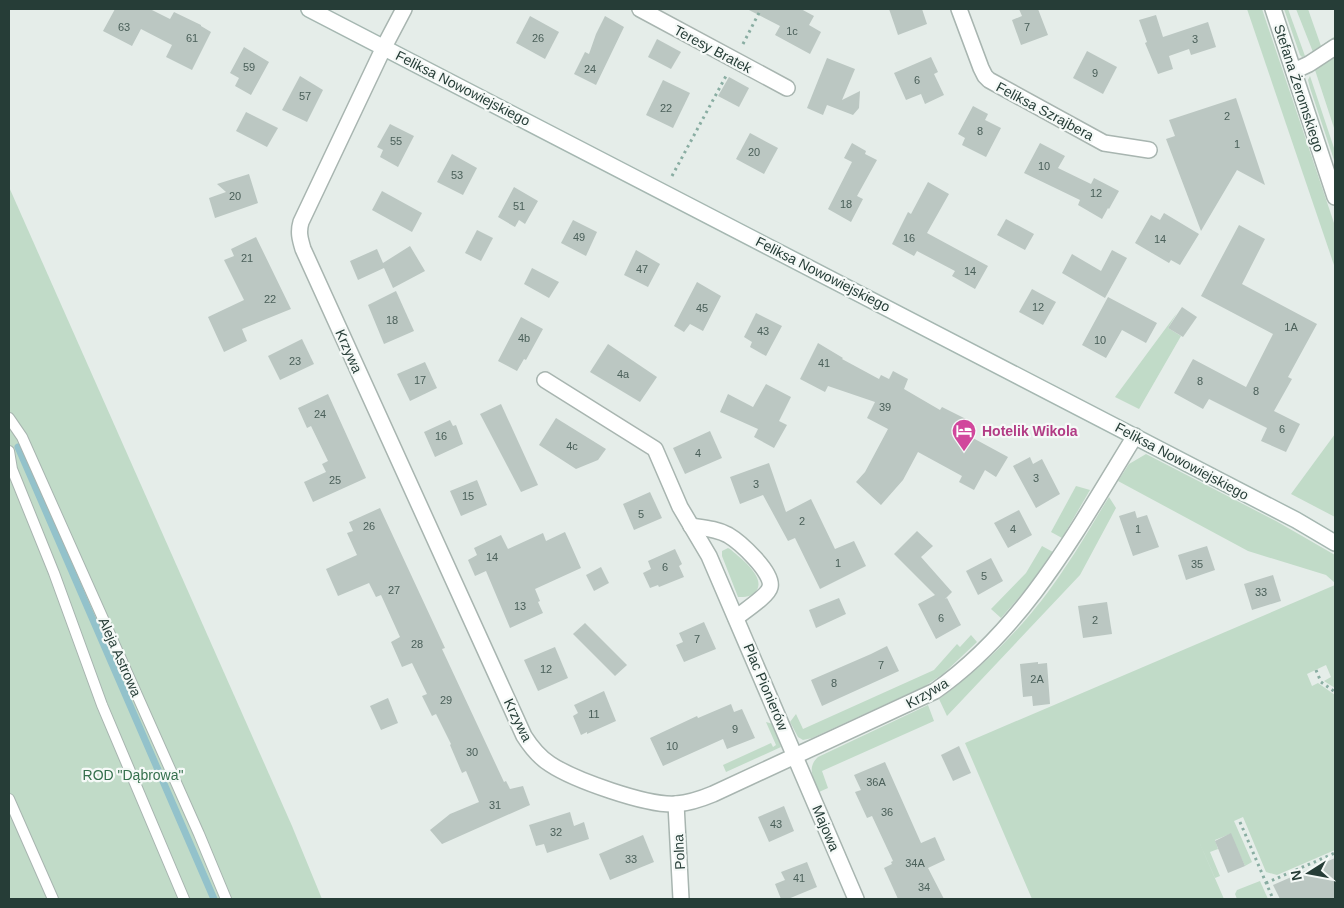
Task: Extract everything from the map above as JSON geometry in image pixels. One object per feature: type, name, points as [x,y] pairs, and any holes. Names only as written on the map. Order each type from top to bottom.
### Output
[{"type":"street","name":"Feliksa Nowowiejskiego","points":[[309,9],[1135,436],[1296,520],[1335,543]]},
{"type":"street","points":[[384,47],[404,9]]},
{"type":"street","name":"Teresy Bratek","points":[[640,9],[787,88]]},
{"type":"street","name":"Feliksa Szrajbera","points":[[959,9],[984,76],[989,80],[1104,143],[1149,150]]},
{"type":"street","name":"Stefana Żeromskiego","points":[[1273,9],[1335,197]]},
{"type":"street","name":"Krzywa","points":[[384,47],[301,222],[299,232],[303,249],[520,728],[529,744],[551,765],[586,782],[644,799],[676,804],[699,800],[923,697],[949,681],[967,666],[1008,625],[1040,587],[1057,563],[1135,436]]},
{"type":"street","points":[[1294,71],[1309,64],[1335,47]]},
{"type":"street","name":"Plac Pionierów","points":[[546,380],[655,449],[680,507],[709,556],[795,756]]},
{"type":"street","points":[[691,526],[715,530],[730,536],[762,565],[769,577],[770,587],[764,596],[736,618]]},
{"type":"street","name":"Majowa","points":[[795,756],[856,899]]},
{"type":"street","name":"Polna","points":[[676,804],[681,899]]},
{"type":"lane","name":"Aleja Astrowa","points":[[9,418],[22,437],[199,834],[226,899]]},
{"type":"lane","points":[[9,451],[12,469],[54,573],[102,705],[184,899]]},
{"type":"lane","points":[[9,799],[53,899]]},
{"type":"path","points":[[670,179],[761,9]]},
{"type":"path","points":[[1316,670],[1321,682],[1335,692]]},
{"type":"path","points":[[1240,822],[1273,899]]},
{"type":"path","points":[[1266,883],[1335,853]]},
{"type":"green space","points":[[1247,9],[1262,9],[1335,226],[1335,268]]},
{"type":"green space","points":[[1284,9],[1288,9],[1305,56],[1302,57],[1300,55]]},
{"type":"green space","points":[[1296,9],[1308,9],[1321,46],[1335,36],[1335,39],[1313,52]]},
{"type":"green space","points":[[1335,54],[1335,131],[1315,70],[1318,65]]},
{"type":"green space","points":[[1310,76],[1335,151],[1335,163],[1310,88],[1308,80]]},
{"type":"green space","name":"ROD \"Dąbrowa\"","points":[[9,187],[292,826],[322,899],[9,899]]},
{"type":"green space","points":[[1177,313],[1168,328],[1181,336],[1139,409],[1115,397]]},
{"type":"green space","points":[[1335,434],[1335,517],[1291,494]]},
{"type":"green space","points":[[1146,454],[1276,521],[1335,555],[1335,583],[1326,575],[1248,551],[1118,481],[1129,464]]},
{"type":"green space","points":[[1076,486],[1090,490],[1062,538],[1051,532]]},
{"type":"green space","points":[[1109,497],[1116,508],[1080,575],[947,716],[939,699],[991,656],[1023,623],[1064,569]]},
{"type":"green space","points":[[1042,546],[1053,552],[1027,588],[1001,618],[991,609],[1026,573]]},
{"type":"green space","points":[[728,548],[751,568],[758,580],[756,591],[750,596],[738,597],[722,556],[722,551]]},
{"type":"green space","points":[[1335,585],[1335,688],[1324,681],[1331,677],[1326,665],[1307,674],[1312,686],[1318,683],[1335,695],[1335,850],[1277,875],[1266,872],[1243,817],[1234,821],[1252,862],[1245,866],[1230,834],[1215,840],[1218,849],[1210,852],[1220,876],[1215,878],[1197,837],[1224,899],[1032,899],[965,743]]},
{"type":"green space","points":[[971,635],[977,642],[943,674],[925,686],[812,738],[803,740],[798,737],[790,722],[796,714],[803,729],[934,670],[957,644],[960,647]]},
{"type":"green space","points":[[928,705],[934,721],[822,771],[828,788],[819,792],[812,774],[812,765],[818,757]]},
{"type":"green space","points":[[766,722],[773,724],[781,747],[726,772],[723,765],[771,743],[773,747],[776,745]]},
{"type":"green space","points":[[1260,881],[1268,899],[1237,899],[1235,894],[1237,890]]},
{"type":"building","points":[[115,9],[150,9],[170,19],[174,12],[211,32],[192,70],[166,57],[172,45],[141,29],[132,46],[103,31]]},
{"type":"building","points":[[747,9],[801,9],[814,16],[809,25],[821,32],[810,54],[775,35],[780,26]]},
{"type":"building","points":[[889,9],[922,9],[927,24],[898,35]]},
{"type":"building","points":[[1019,9],[1038,9],[1048,35],[1021,45],[1012,20],[1022,16]]},
{"type":"building","points":[[1156,15],[1163,37],[1208,22],[1216,47],[1191,55],[1189,49],[1169,56],[1173,69],[1158,74],[1145,43],[1147,42],[1139,20]]},
{"type":"building","points":[[530,16],[559,32],[545,59],[516,43]]},
{"type":"building","points":[[605,16],[624,27],[596,85],[574,74],[585,52],[589,54]]},
{"type":"building","points":[[657,39],[681,52],[671,69],[648,57]]},
{"type":"building","points":[[244,47],[269,62],[251,95],[235,86],[239,78],[230,73]]},
{"type":"building","points":[[1087,51],[1117,67],[1103,94],[1073,78]]},
{"type":"building","points":[[931,57],[938,72],[934,74],[944,95],[925,104],[921,94],[906,100],[894,73]]},
{"type":"building","points":[[827,58],[855,69],[842,100],[860,91],[859,108],[853,115],[827,105],[823,115],[807,108]]},
{"type":"building","points":[[300,76],[323,90],[307,122],[282,110]]},
{"type":"building","points":[[729,77],[749,88],[739,107],[718,96]]},
{"type":"building","points":[[663,80],[690,93],[673,128],[646,115]]},
{"type":"building","points":[[1236,98],[1265,185],[1237,170],[1201,231],[1166,139],[1175,136],[1169,120]]},
{"type":"building","points":[[973,106],[988,114],[985,120],[1001,128],[986,157],[962,145],[965,138],[958,134]]},
{"type":"building","points":[[246,112],[278,128],[267,147],[236,131]]},
{"type":"building","points":[[390,124],[414,136],[398,167],[380,157],[383,150],[377,147]]},
{"type":"building","points":[[750,133],[778,148],[764,174],[736,159]]},
{"type":"building","points":[[852,143],[866,151],[865,154],[877,160],[857,196],[863,199],[851,222],[828,209],[852,162],[844,158]]},
{"type":"building","points":[[1040,143],[1065,156],[1058,168],[1091,184],[1094,178],[1119,191],[1102,219],[1078,205],[1080,200],[1024,173]]},
{"type":"building","points":[[452,154],[477,168],[463,195],[437,182]]},
{"type":"building","points":[[249,174],[258,203],[215,218],[209,198],[226,192],[217,184]]},
{"type":"building","points":[[928,182],[949,194],[927,233],[988,266],[975,289],[952,276],[955,271],[917,251],[914,256],[892,244],[908,212],[911,214]]},
{"type":"building","points":[[514,187],[538,201],[525,224],[519,220],[515,227],[498,217]]},
{"type":"building","points":[[382,191],[422,213],[412,232],[372,210]]},
{"type":"building","points":[[1164,213],[1199,234],[1180,265],[1171,260],[1169,263],[1135,243],[1151,215],[1160,220]]},
{"type":"building","points":[[1006,219],[1034,234],[1025,250],[997,235]]},
{"type":"building","points":[[573,220],[597,232],[586,256],[561,243]]},
{"type":"building","points":[[1239,225],[1265,239],[1242,284],[1317,324],[1288,377],[1292,379],[1274,411],[1300,424],[1286,452],[1261,441],[1267,428],[1209,399],[1203,409],[1174,393],[1193,359],[1246,387],[1273,334],[1201,296]]},
{"type":"building","points":[[477,230],[493,238],[481,261],[465,253]]},
{"type":"building","points":[[256,237],[291,309],[242,329],[247,341],[224,352],[208,317],[244,300],[224,260],[234,256],[231,249]]},
{"type":"building","points":[[410,246],[425,271],[393,288],[384,268],[358,280],[350,261],[377,249],[383,263]]},
{"type":"building","points":[[636,250],[660,264],[648,287],[624,275]]},
{"type":"building","points":[[1112,250],[1127,258],[1105,298],[1062,273],[1072,254],[1101,271]]},
{"type":"building","points":[[532,268],[559,282],[549,298],[524,284]]},
{"type":"building","points":[[697,282],[721,296],[703,331],[690,324],[684,332],[674,326]]},
{"type":"building","points":[[1032,289],[1056,302],[1043,325],[1019,312]]},
{"type":"building","points":[[396,291],[414,331],[384,344],[368,305]]},
{"type":"building","points":[[1108,297],[1157,323],[1146,343],[1122,330],[1106,358],[1082,345]]},
{"type":"building","points":[[1182,307],[1197,317],[1183,337],[1168,328]]},
{"type":"building","points":[[756,313],[782,326],[766,356],[750,347],[752,342],[744,337]]},
{"type":"building","points":[[521,317],[543,329],[526,360],[524,359],[517,371],[498,361]]},
{"type":"building","points":[[302,339],[314,364],[280,380],[268,356]]},
{"type":"building","points":[[818,343],[842,359],[879,379],[881,375],[889,379],[893,371],[908,379],[904,389],[940,410],[942,407],[966,419],[960,431],[1008,457],[996,477],[985,470],[974,490],[959,482],[962,476],[918,452],[903,480],[881,505],[856,482],[865,472],[888,429],[867,418],[875,402],[828,386],[825,392],[800,379]]},
{"type":"building","points":[[608,344],[657,377],[640,402],[590,372]]},
{"type":"building","points":[[425,362],[437,388],[410,401],[397,374]]},
{"type":"building","points":[[766,384],[791,397],[779,421],[787,425],[774,448],[754,437],[758,429],[720,412],[728,394],[753,407]]},
{"type":"building","points":[[328,394],[366,478],[313,502],[304,482],[326,472],[322,464],[328,461],[311,426],[307,428],[298,408]]},
{"type":"building","points":[[501,404],[538,485],[521,492],[480,414]]},
{"type":"building","points":[[556,418],[606,449],[598,460],[576,469],[539,445]]},
{"type":"building","points":[[450,420],[453,426],[456,425],[463,444],[435,457],[424,432]]},
{"type":"building","points":[[710,431],[722,458],[685,474],[673,448]]},
{"type":"building","points":[[1030,457],[1033,464],[1042,459],[1060,494],[1036,508],[1013,466]]},
{"type":"building","points":[[769,463],[786,512],[811,499],[835,549],[854,541],[866,566],[820,589],[795,538],[788,541],[763,495],[740,504],[730,477]]},
{"type":"building","points":[[477,480],[487,505],[461,516],[450,491]]},
{"type":"building","points":[[650,492],[662,518],[634,530],[623,504]]},
{"type":"building","points":[[380,508],[445,648],[442,649],[504,782],[506,781],[510,789],[523,786],[530,805],[442,844],[430,830],[450,814],[479,802],[466,771],[462,773],[451,744],[436,714],[432,716],[422,696],[427,694],[412,663],[402,667],[391,642],[400,637],[381,595],[376,597],[369,583],[338,596],[326,569],[357,555],[347,533],[353,531],[349,522]]},
{"type":"building","points":[[1019,510],[1032,535],[1008,548],[994,523]]},
{"type":"building","points":[[1135,511],[1137,518],[1147,515],[1159,547],[1133,556],[1119,516]]},
{"type":"building","points":[[917,531],[933,546],[921,557],[952,592],[945,599],[947,598],[961,625],[936,639],[918,604],[935,595],[894,554]]},
{"type":"building","points":[[565,532],[581,568],[535,589],[543,613],[510,628],[486,571],[475,576],[468,560],[477,555],[474,548],[501,535],[508,549],[543,533],[546,541]]},
{"type":"building","points":[[1207,546],[1215,570],[1186,580],[1178,555]]},
{"type":"building","points":[[675,549],[682,564],[679,566],[684,577],[659,587],[658,585],[650,588],[643,573],[651,569],[648,561]]},
{"type":"building","points":[[991,558],[1003,581],[978,595],[966,571]]},
{"type":"building","points":[[601,567],[609,583],[594,591],[586,575]]},
{"type":"building","points":[[1273,575],[1281,601],[1252,610],[1244,584]]},
{"type":"building","points":[[839,598],[846,614],[816,628],[809,610]]},
{"type":"building","points":[[1107,602],[1112,634],[1083,638],[1078,606]]},
{"type":"building","points":[[704,622],[716,649],[684,662],[676,645],[683,642],[679,633]]},
{"type":"building","points":[[585,623],[627,665],[615,676],[573,634]]},
{"type":"building","points":[[887,646],[899,671],[822,706],[811,680]]},
{"type":"building","points":[[555,647],[568,678],[538,691],[524,660]]},
{"type":"building","points":[[1038,662],[1038,664],[1047,663],[1050,704],[1033,706],[1032,696],[1023,697],[1020,664]]},
{"type":"building","points":[[604,691],[616,721],[581,735],[573,716],[578,713],[574,705]]},
{"type":"building","points":[[388,698],[398,723],[381,730],[370,706]]},
{"type":"building","points":[[731,704],[734,712],[742,709],[755,738],[727,749],[723,739],[663,766],[650,738],[697,716],[698,718]]},
{"type":"building","points":[[959,746],[971,773],[953,781],[941,755]]},
{"type":"building","points":[[885,762],[921,843],[935,837],[945,860],[928,868],[944,899],[898,899],[884,868],[892,864],[891,862],[893,861],[872,816],[867,818],[855,792],[861,790],[854,775]]},
{"type":"building","points":[[784,806],[794,831],[769,842],[758,817]]},
{"type":"building","points":[[570,812],[574,826],[584,822],[589,839],[547,853],[544,844],[536,846],[529,825]]},
{"type":"building","points":[[1231,833],[1245,866],[1228,873],[1215,841]]},
{"type":"building","points":[[643,835],[654,862],[610,880],[599,854]]},
{"type":"building","points":[[1335,858],[1335,899],[1280,899],[1273,885]]},
{"type":"building","points":[[807,862],[817,887],[788,899],[781,899],[775,884],[785,880],[781,872]]},
{"type":"waterway","points":[[18,447],[214,899]]},
{"type":"place","name":"Hotelik Wikola","points":[[964,452]]}]
